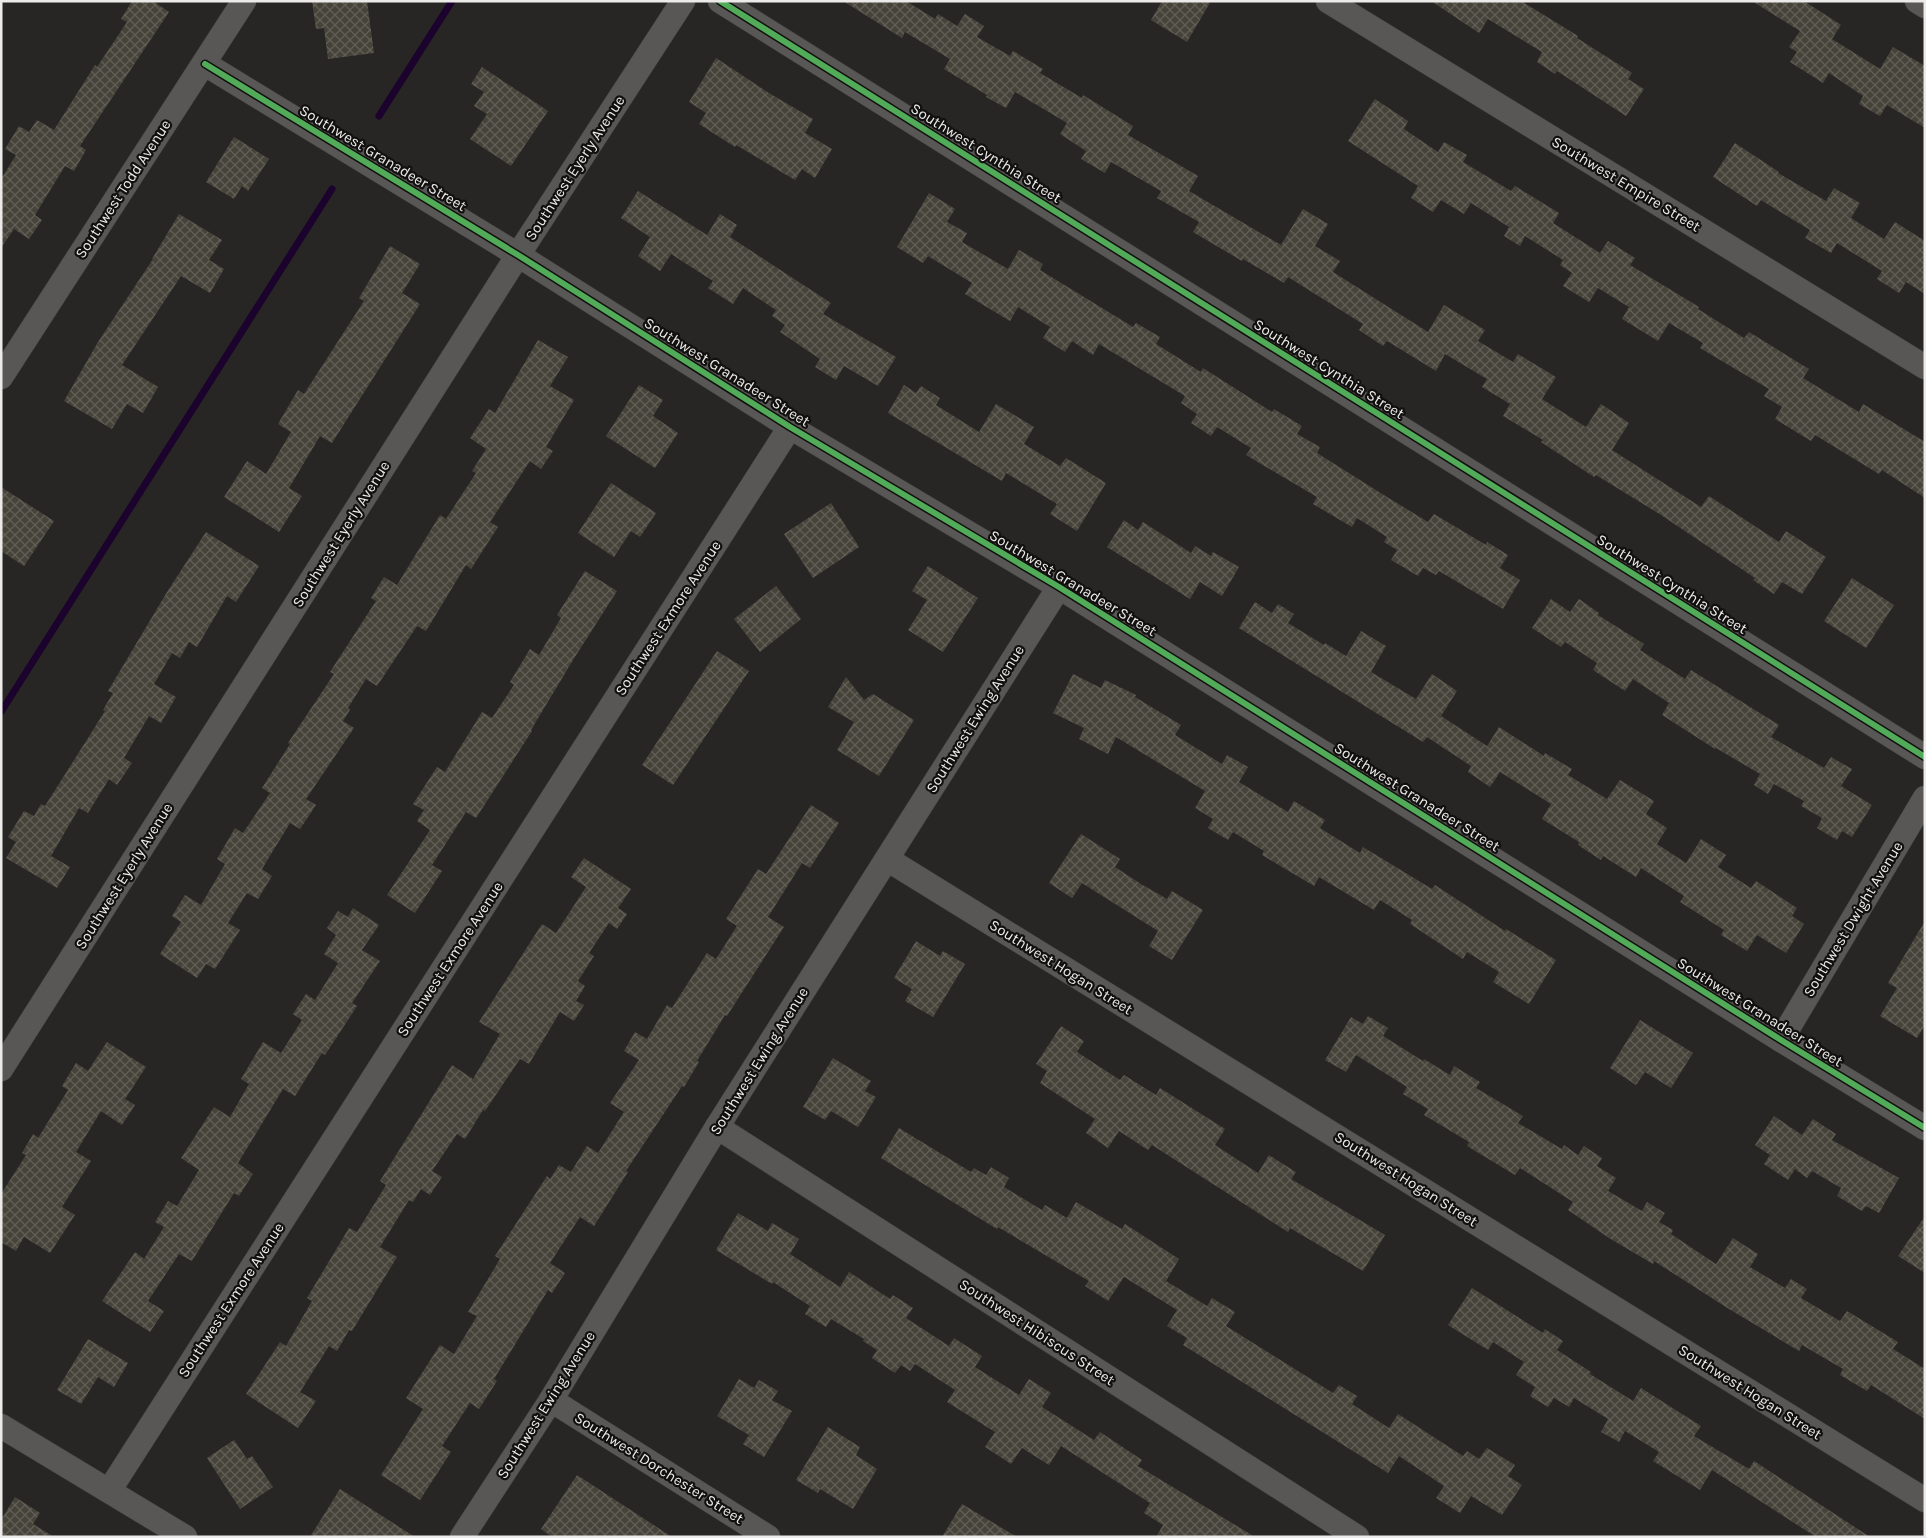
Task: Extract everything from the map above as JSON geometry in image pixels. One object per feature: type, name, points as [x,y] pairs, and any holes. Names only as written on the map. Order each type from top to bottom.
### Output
[{"type":"street","name":"Southwest Todd Avenue","points":[[1,377],[244,1]]},
{"type":"street","name":"Southwest Eyerly Avenue","points":[[1,1069],[518,255],[683,1]]},
{"type":"street","name":"Southwest Cynthia Street","points":[[720,1],[1925,757]]},
{"type":"street","name":"Southwest Empire Street","points":[[1328,1],[1925,367]]},
{"type":"street","points":[[1916,1],[1925,6]]},
{"type":"street","name":"Southwest Granadeer Street","points":[[205,64],[518,255],[790,427],[1059,587],[1781,1040],[1925,1128]]},
{"type":"street","name":"Southwest Exmore Avenue","points":[[109,1491],[790,427]]},
{"type":"street","name":"Southwest Ewing Avenue","points":[[462,1537],[551,1400],[717,1127],[1059,587]]},
{"type":"street","name":"Southwest Dwight Avenue","points":[[1781,1040],[1925,798]]},
{"type":"street","name":"Southwest Hogan Street","points":[[887,859],[1925,1500]]},
{"type":"street","name":"Southwest Hibiscus Street","points":[[717,1127],[1357,1537]]},
{"type":"street","name":"Southwest Dorchester Street","points":[[551,1400],[768,1537]]},
{"type":"street","points":[[1,1426],[184,1537]]},
{"type":"building","points":[[132,1],[153,1],[169,12],[80,146],[86,150],[74,171],[65,166],[35,215],[42,220],[29,239],[14,229],[1,248],[1,179],[16,155],[5,149],[19,126],[29,132],[37,120],[54,130],[95,65],[97,67],[127,22],[121,19]]},
{"type":"building","points":[[312,1],[367,1],[374,53],[328,59],[324,28],[316,29]]},
{"type":"building","points":[[843,1],[906,1],[935,19],[938,14],[957,26],[965,14],[984,26],[977,37],[1010,56],[1013,51],[1043,69],[1040,73],[1082,98],[1083,95],[1133,126],[1128,135],[1198,176],[1189,191],[1281,245],[1303,209],[1328,224],[1315,246],[1340,261],[1333,272],[1428,332],[1444,305],[1485,330],[1478,341],[1513,362],[1518,354],[1556,377],[1542,399],[1586,427],[1601,404],[1629,423],[1612,450],[1701,507],[1709,496],[1779,542],[1786,531],[1826,557],[1802,594],[1782,582],[1774,594],[1753,580],[1755,578],[1661,515],[1596,475],[1594,477],[1541,442],[1543,440],[1503,416],[1510,404],[1482,387],[1487,379],[1445,354],[1436,371],[1387,341],[1383,346],[1359,330],[1363,324],[1288,277],[1284,283],[1193,232],[1199,222],[1157,198],[1161,191],[1111,162],[1105,173],[1081,159],[1086,151],[1060,134],[1067,123],[1015,92],[1006,108],[944,69],[950,59],[905,32],[902,38]]},
{"type":"building","points":[[1162,1],[1211,1],[1187,42],[1151,20]]},
{"type":"building","points":[[1431,1],[1521,1],[1578,36],[1577,38],[1632,73],[1628,79],[1644,89],[1626,116],[1557,71],[1555,74],[1537,62],[1542,52],[1488,19],[1479,33]]},
{"type":"building","points":[[1752,1],[1804,1],[1841,25],[1832,39],[1880,69],[1893,47],[1925,66],[1925,128],[1887,105],[1880,116],[1859,104],[1863,96],[1829,73],[1823,83],[1790,62],[1797,52],[1789,47],[1800,31]]},
{"type":"building","points":[[716,58],[813,119],[805,133],[832,149],[815,178],[802,169],[795,180],[736,145],[735,147],[699,124],[706,113],[689,102]]},
{"type":"building","points":[[482,67],[548,111],[511,166],[470,139],[487,114],[474,106],[484,92],[471,84]]},
{"type":"building","points":[[1375,99],[1408,121],[1404,129],[1438,152],[1444,142],[1467,155],[1463,162],[1511,191],[1515,186],[1559,213],[1553,223],[1600,253],[1608,241],[1635,258],[1630,265],[1699,307],[1698,309],[1744,338],[1749,332],[1809,369],[1803,378],[1859,412],[1863,404],[1925,442],[1925,498],[1882,470],[1879,474],[1815,435],[1811,441],[1775,419],[1782,407],[1764,396],[1769,389],[1700,348],[1703,343],[1669,323],[1658,341],[1622,319],[1629,307],[1598,288],[1589,302],[1563,286],[1572,273],[1560,265],[1563,260],[1525,236],[1520,246],[1504,236],[1509,227],[1471,203],[1464,214],[1441,200],[1433,212],[1411,198],[1418,186],[1348,141]]},
{"type":"building","points":[[234,137],[269,159],[248,191],[242,186],[234,199],[206,182]]},
{"type":"building","points":[[1735,143],[1778,173],[1826,201],[1834,188],[1860,203],[1851,218],[1884,239],[1895,222],[1925,241],[1925,294],[1906,282],[1899,293],[1877,279],[1882,271],[1837,243],[1831,253],[1805,238],[1810,230],[1761,200],[1757,206],[1713,177]]},
{"type":"building","points":[[638,191],[707,235],[720,214],[737,225],[730,237],[831,303],[823,314],[896,357],[878,386],[844,366],[836,380],[815,367],[820,359],[780,332],[785,325],[772,316],[776,310],[743,288],[733,304],[708,288],[713,281],[671,254],[660,271],[638,256],[650,237],[621,218]]},
{"type":"building","points":[[929,193],[955,209],[947,222],[967,233],[962,242],[1008,269],[1019,250],[1043,264],[1040,270],[1133,327],[1136,323],[1160,337],[1156,344],[1201,372],[1203,368],[1272,412],[1274,409],[1302,426],[1297,434],[1320,447],[1317,453],[1387,497],[1428,522],[1434,514],[1486,545],[1487,542],[1508,555],[1500,568],[1520,580],[1503,609],[1439,571],[1436,575],[1423,568],[1418,576],[1391,560],[1397,550],[1384,542],[1387,537],[1357,518],[1352,527],[1313,504],[1317,497],[1246,455],[1251,448],[1217,427],[1211,436],[1191,423],[1197,414],[1181,403],[1185,396],[1099,344],[1093,355],[1072,341],[1065,352],[1043,338],[1050,327],[1018,307],[1010,321],[965,294],[972,283],[928,256],[923,263],[897,247]]},
{"type":"building","points":[[179,214],[222,240],[209,260],[224,269],[210,293],[181,276],[122,365],[158,387],[143,413],[127,404],[112,429],[64,401],[98,342],[153,259]]},
{"type":"building","points":[[390,246],[420,264],[402,293],[420,304],[332,443],[320,436],[289,488],[302,496],[279,532],[224,497],[247,461],[266,474],[291,432],[278,424],[298,390],[304,394],[364,301],[359,298]]},
{"type":"building","points":[[538,340],[568,357],[550,386],[574,400],[546,447],[553,451],[541,469],[530,461],[490,522],[498,527],[471,569],[466,565],[426,631],[417,626],[377,686],[366,679],[348,708],[350,710],[343,721],[354,728],[306,799],[316,805],[300,829],[290,823],[262,869],[272,876],[258,899],[247,893],[228,923],[240,930],[215,969],[206,964],[197,978],[160,954],[181,922],[172,916],[185,895],[201,905],[225,864],[217,859],[235,828],[243,833],[270,793],[262,788],[290,744],[288,743],[334,674],[330,672],[376,601],[371,598],[384,577],[397,585],[440,515],[446,519],[476,473],[472,471],[486,449],[470,438],[489,409],[495,413]]},
{"type":"building","points":[[639,385],[663,400],[653,416],[678,433],[655,468],[606,436]]},
{"type":"building","points":[[904,385],[916,393],[921,386],[940,398],[936,405],[979,432],[996,404],[1034,427],[1024,444],[1060,466],[1066,458],[1106,483],[1077,531],[1050,514],[1057,504],[1006,473],[1002,481],[888,413]]},
{"type":"building","points":[[611,483],[656,513],[640,537],[631,531],[614,557],[578,533]]},
{"type":"building","points":[[1,487],[54,521],[24,566],[1,551]]},
{"type":"building","points":[[831,503],[859,547],[813,578],[784,534]]},
{"type":"building","points":[[1124,520],[1138,530],[1143,522],[1191,553],[1195,546],[1211,556],[1213,552],[1239,567],[1222,596],[1200,582],[1190,599],[1107,547]]},
{"type":"building","points":[[206,532],[259,566],[236,602],[227,596],[197,647],[189,642],[180,658],[172,653],[154,684],[176,697],[161,723],[149,716],[124,758],[132,763],[117,785],[109,779],[88,813],[79,808],[51,856],[70,867],[57,888],[6,858],[16,842],[8,837],[24,811],[34,816],[41,804],[45,806],[105,711],[103,710],[113,693],[108,691],[167,592]]},
{"type":"building","points":[[928,566],[978,598],[943,652],[908,630],[927,600],[912,591]]},
{"type":"building","points":[[585,571],[617,591],[573,660],[532,731],[476,818],[466,812],[432,865],[442,871],[415,913],[387,895],[430,830],[417,821],[424,810],[413,804],[437,767],[445,772],[482,712],[492,718],[514,685],[510,682],[530,649],[539,655],[561,618],[557,615]]},
{"type":"building","points":[[1852,578],[1894,605],[1866,648],[1824,621]]},
{"type":"building","points":[[776,586],[801,619],[760,652],[734,619]]},
{"type":"building","points":[[1551,599],[1570,612],[1579,599],[1599,613],[1598,615],[1644,644],[1640,650],[1685,679],[1691,670],[1779,725],[1771,737],[1824,768],[1831,757],[1852,769],[1841,786],[1872,805],[1852,837],[1842,831],[1837,840],[1817,828],[1822,818],[1801,806],[1804,801],[1774,784],[1768,794],[1754,785],[1760,774],[1715,749],[1662,715],[1669,703],[1633,679],[1625,691],[1593,670],[1597,663],[1565,642],[1561,647],[1532,628]]},
{"type":"building","points":[[1255,602],[1272,613],[1278,604],[1294,614],[1288,623],[1346,656],[1361,631],[1386,646],[1371,672],[1416,699],[1432,674],[1457,691],[1441,716],[1487,746],[1499,727],[1544,756],[1545,753],[1572,769],[1568,775],[1607,799],[1620,780],[1654,801],[1646,814],[1667,828],[1657,844],[1686,863],[1701,839],[1726,855],[1718,867],[1751,888],[1756,881],[1797,908],[1792,916],[1804,924],[1786,953],[1757,935],[1747,951],[1721,935],[1724,930],[1680,902],[1684,896],[1641,868],[1636,877],[1603,856],[1601,860],[1578,845],[1579,842],[1542,819],[1551,804],[1500,772],[1490,787],[1468,772],[1471,766],[1427,737],[1423,742],[1239,628]]},
{"type":"building","points":[[717,651],[749,671],[673,785],[642,765]]},
{"type":"building","points":[[1073,674],[1101,688],[1105,680],[1136,695],[1135,697],[1181,725],[1175,735],[1222,764],[1227,755],[1248,767],[1239,782],[1288,812],[1294,801],[1325,820],[1320,828],[1360,853],[1363,847],[1432,889],[1435,885],[1505,931],[1506,929],[1556,960],[1529,1004],[1493,982],[1499,972],[1467,952],[1463,959],[1410,924],[1412,920],[1380,900],[1374,910],[1319,877],[1314,886],[1262,855],[1264,851],[1233,832],[1228,840],[1208,828],[1213,819],[1195,808],[1205,791],[1116,737],[1108,754],[1079,739],[1084,728],[1053,713]]},
{"type":"building","points":[[846,677],[864,700],[873,694],[914,720],[879,776],[837,750],[854,722],[828,707]]},
{"type":"building","points":[[811,805],[839,823],[810,868],[802,863],[768,917],[784,927],[727,1016],[725,1015],[697,1061],[699,1062],[684,1087],[682,1086],[626,1171],[628,1172],[594,1226],[580,1217],[550,1263],[565,1273],[552,1293],[548,1290],[494,1379],[497,1381],[479,1409],[470,1403],[442,1446],[451,1452],[420,1500],[381,1475],[423,1409],[406,1398],[440,1345],[454,1354],[477,1316],[468,1312],[500,1259],[495,1256],[547,1176],[550,1179],[559,1165],[571,1172],[587,1146],[598,1153],[624,1112],[610,1103],[639,1060],[624,1051],[635,1032],[647,1039],[667,1005],[672,1008],[707,953],[716,959],[737,926],[726,919],[758,869],[766,874]]},
{"type":"building","points":[[1081,834],[1120,859],[1115,867],[1141,884],[1167,899],[1172,891],[1203,910],[1172,960],[1149,946],[1158,931],[1082,883],[1072,898],[1049,883]]},
{"type":"building","points":[[584,858],[631,889],[618,908],[627,914],[617,929],[609,923],[589,953],[594,956],[578,981],[585,986],[576,1001],[584,1005],[574,1021],[560,1012],[529,1064],[520,1059],[485,1111],[483,1110],[465,1139],[457,1134],[432,1171],[442,1177],[430,1195],[421,1189],[413,1202],[409,1200],[380,1247],[397,1257],[352,1331],[349,1330],[337,1351],[329,1346],[300,1392],[316,1401],[298,1428],[246,1394],[280,1342],[286,1346],[312,1301],[307,1298],[349,1228],[357,1232],[386,1185],[380,1181],[452,1065],[473,1079],[500,1034],[479,1022],[542,924],[556,933],[586,887],[571,877]]},
{"type":"building","points":[[353,908],[379,925],[362,950],[380,961],[352,1003],[357,1006],[325,1055],[322,1053],[295,1096],[283,1089],[238,1163],[253,1174],[239,1196],[234,1193],[192,1261],[179,1254],[148,1301],[164,1311],[150,1332],[102,1301],[135,1252],[144,1259],[164,1227],[155,1222],[168,1201],[177,1206],[199,1170],[181,1158],[214,1107],[230,1117],[249,1084],[241,1079],[263,1042],[281,1053],[302,1020],[293,1014],[306,994],[315,1000],[338,963],[324,954],[336,935],[327,928],[338,911],[348,917]]},
{"type":"building","points":[[1925,921],[1925,1025],[1917,1038],[1880,1016],[1897,988],[1888,983]]},
{"type":"building","points":[[916,941],[940,956],[943,951],[965,964],[933,1017],[905,1001],[912,989],[894,978]]},
{"type":"building","points":[[1368,1016],[1388,1028],[1383,1036],[1423,1061],[1424,1059],[1450,1075],[1454,1066],[1480,1082],[1476,1088],[1523,1116],[1518,1123],[1562,1149],[1564,1145],[1578,1155],[1584,1146],[1602,1158],[1597,1166],[1616,1178],[1608,1191],[1642,1211],[1647,1202],[1665,1213],[1659,1222],[1673,1230],[1671,1234],[1716,1264],[1733,1238],[1758,1254],[1750,1267],[1785,1288],[1791,1279],[1807,1289],[1801,1298],[1840,1321],[1847,1311],[1898,1342],[1893,1349],[1925,1369],[1925,1419],[1871,1385],[1867,1391],[1840,1375],[1843,1369],[1802,1345],[1799,1351],[1654,1261],[1653,1264],[1609,1238],[1568,1210],[1573,1202],[1520,1168],[1515,1175],[1467,1146],[1469,1142],[1424,1115],[1428,1109],[1403,1094],[1407,1087],[1356,1055],[1346,1072],[1325,1060],[1351,1017],[1363,1024]]},
{"type":"building","points":[[1640,1020],[1693,1053],[1671,1088],[1645,1072],[1636,1085],[1610,1068]]},
{"type":"building","points":[[1061,1026],[1084,1041],[1077,1052],[1120,1080],[1124,1075],[1156,1095],[1160,1088],[1225,1129],[1215,1145],[1258,1173],[1269,1155],[1296,1172],[1291,1179],[1385,1235],[1363,1271],[1290,1228],[1288,1232],[1152,1145],[1148,1150],[1119,1131],[1108,1148],[1086,1133],[1095,1119],[1040,1083],[1047,1071],[1036,1064]]},
{"type":"building","points":[[107,1042],[146,1067],[125,1099],[135,1105],[122,1125],[101,1111],[76,1152],[91,1161],[62,1207],[75,1215],[50,1253],[24,1237],[16,1251],[1,1242],[1,1194],[26,1155],[22,1153],[33,1134],[38,1138],[68,1090],[62,1086],[76,1063],[88,1071]]},
{"type":"building","points":[[833,1058],[871,1081],[865,1091],[876,1097],[858,1127],[831,1111],[825,1120],[803,1107]]},
{"type":"building","points":[[1774,1116],[1802,1135],[1813,1119],[1836,1134],[1832,1140],[1899,1178],[1879,1213],[1866,1206],[1862,1211],[1837,1196],[1841,1188],[1812,1171],[1807,1178],[1795,1169],[1788,1180],[1764,1164],[1770,1155],[1755,1145]]},
{"type":"building","points":[[899,1128],[971,1172],[974,1168],[986,1175],[991,1167],[1009,1178],[1004,1187],[1042,1210],[1045,1205],[1067,1218],[1076,1202],[1122,1229],[1125,1224],[1179,1259],[1166,1281],[1207,1306],[1212,1298],[1235,1312],[1226,1326],[1333,1393],[1339,1385],[1357,1396],[1352,1404],[1389,1428],[1398,1414],[1463,1456],[1467,1451],[1479,1459],[1487,1448],[1515,1465],[1508,1476],[1522,1485],[1502,1515],[1471,1496],[1460,1513],[1436,1498],[1444,1486],[1399,1456],[1388,1473],[1183,1345],[1187,1338],[1167,1326],[1177,1310],[1124,1277],[1108,1301],[1085,1286],[1089,1281],[998,1227],[997,1229],[881,1158]]},
{"type":"building","points":[[738,1213],[768,1231],[772,1223],[799,1239],[790,1254],[840,1287],[849,1272],[890,1299],[893,1295],[913,1308],[906,1318],[949,1346],[954,1338],[982,1356],[975,1367],[1019,1395],[1029,1379],[1051,1393],[1042,1407],[1094,1440],[1100,1432],[1142,1460],[1138,1466],[1255,1537],[1156,1537],[1163,1525],[1144,1513],[1150,1503],[1061,1446],[1049,1465],[1022,1448],[1011,1464],[985,1447],[995,1432],[947,1402],[955,1390],[915,1364],[910,1371],[901,1365],[895,1373],[872,1358],[877,1350],[863,1341],[864,1339],[831,1319],[826,1327],[805,1314],[810,1306],[773,1282],[772,1284],[716,1250]]},
{"type":"building","points":[[1925,1216],[1925,1273],[1898,1256]]},
{"type":"building","points":[[1472,1288],[1543,1333],[1545,1329],[1563,1341],[1557,1350],[1591,1372],[1590,1374],[1633,1401],[1641,1388],[1701,1426],[1694,1436],[1749,1469],[1754,1461],[1870,1537],[1816,1537],[1712,1470],[1700,1490],[1653,1461],[1659,1452],[1625,1431],[1619,1442],[1601,1432],[1608,1419],[1574,1398],[1569,1407],[1554,1398],[1548,1407],[1530,1396],[1535,1387],[1516,1375],[1524,1362],[1493,1342],[1488,1350],[1448,1325]]},
{"type":"building","points":[[88,1339],[128,1363],[114,1387],[98,1377],[81,1404],[57,1390]]},
{"type":"building","points":[[739,1379],[754,1388],[759,1380],[778,1391],[772,1400],[792,1411],[764,1457],[743,1444],[749,1435],[717,1416]]},
{"type":"building","points":[[828,1427],[860,1447],[856,1455],[877,1469],[853,1509],[820,1489],[818,1493],[796,1480]]},
{"type":"building","points":[[234,1440],[247,1459],[252,1456],[273,1487],[240,1509],[207,1458]]},
{"type":"building","points":[[577,1475],[672,1537],[552,1537],[541,1529]]},
{"type":"building","points":[[340,1489],[415,1537],[310,1537]]},
{"type":"building","points":[[15,1497],[40,1513],[33,1524],[54,1537],[1,1537],[1,1520]]},
{"type":"building","points":[[962,1504],[1017,1537],[942,1537]]},
{"type":"waterway","points":[[379,116],[452,1]]},
{"type":"waterway","points":[[1,712],[332,189]]},
{"type":"cycle path","points":[[720,1],[1925,757]]},
{"type":"cycle path","points":[[205,64],[518,255],[790,427],[1059,587],[1781,1040],[1925,1128]]}]
